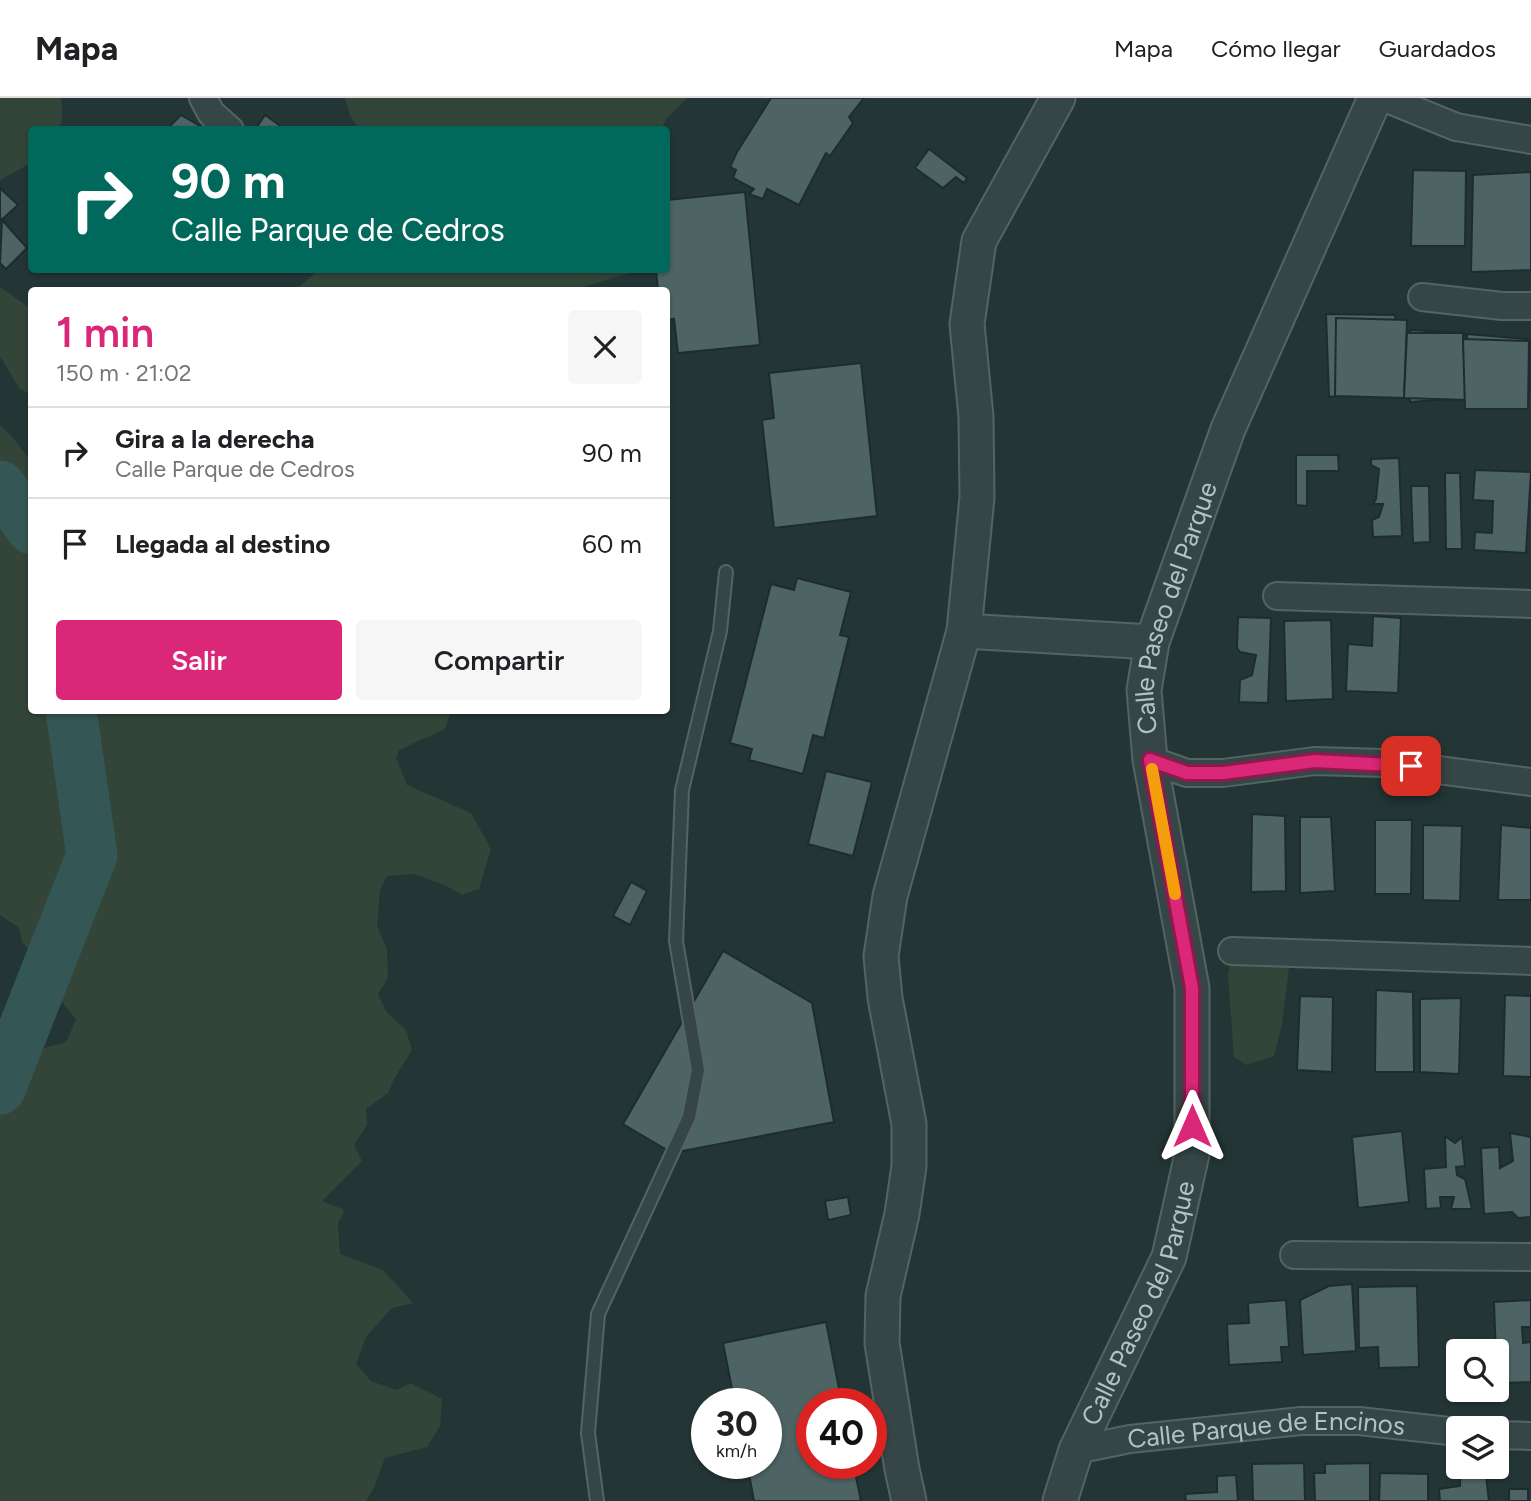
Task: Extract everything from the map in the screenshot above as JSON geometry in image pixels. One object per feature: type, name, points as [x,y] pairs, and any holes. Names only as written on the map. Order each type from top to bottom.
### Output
[{"type":"street","points":[[203,98],[211,113],[226,126]]},
{"type":"street","points":[[909,1501],[882,1343],[883,1296],[907,1178],[909,1124],[885,998],[881,956],[890,896],[964,631],[977,497],[976,417],[967,324],[979,241],[1058,98]]},
{"type":"street","name":"Calle Paseo del Parque","points":[[1060,1501],[1076,1450],[1169,1258],[1192,1154],[1192,988],[1150,760],[1144,690],[1152,642],[1228,429],[1375,98]]},
{"type":"street","points":[[1385,98],[1456,127],[1531,140]]},
{"type":"street","points":[[1422,297],[1502,306],[1531,306]]},
{"type":"street","points":[[1277,596],[1531,604]]},
{"type":"street","points":[[964,631],[1152,642]]},
{"type":"street","points":[[1150,760],[1187,773],[1223,773],[1315,761],[1384,763],[1531,782]]},
{"type":"street","points":[[1232,951],[1531,961]]},
{"type":"street","points":[[1294,1255],[1531,1257]]},
{"type":"street","name":"Calle Parque de Encinos","points":[[1076,1450],[1130,1439],[1301,1421],[1359,1421],[1446,1431]]},
{"type":"street","points":[[1509,1435],[1531,1436]]},
{"type":"lane","points":[[597,1501],[587,1433],[598,1314],[689,1117],[698,1070],[676,941],[682,790],[720,631],[726,572]]},
{"type":"green space","points":[[0,98],[61,98],[60,126],[28,126],[28,165],[0,180]]},
{"type":"green space","points":[[345,98],[687,98],[666,119],[663,126],[357,126],[350,116]]},
{"type":"green space","points":[[315,273],[629,273],[584,287],[299,287]]},
{"type":"green space","points":[[0,287],[28,307],[28,393],[19,388],[0,356]]},
{"type":"green space","points":[[0,426],[28,457],[28,714],[450,714],[445,729],[399,750],[396,758],[407,785],[471,813],[491,849],[479,889],[462,895],[415,874],[387,876],[380,890],[377,926],[387,949],[388,978],[378,994],[386,1011],[406,1030],[412,1050],[388,1093],[366,1109],[367,1125],[354,1145],[362,1161],[322,1201],[345,1210],[338,1223],[340,1254],[383,1270],[413,1303],[392,1308],[366,1337],[356,1364],[371,1381],[396,1390],[411,1383],[442,1399],[440,1426],[427,1447],[385,1458],[366,1501],[0,1501],[0,1073],[7,1074],[26,1053],[66,1042],[76,1020],[51,987],[24,988],[19,972],[32,953],[22,942],[19,928],[0,915]]},
{"type":"green space","points":[[1232,951],[1290,959],[1282,1024],[1274,1056],[1246,1065],[1234,1057],[1228,975]]},
{"type":"building","points":[[771,98],[864,98],[849,117],[853,123],[830,156],[826,153],[799,205],[767,189],[763,199],[749,194],[754,189],[733,178],[736,170],[730,167]]},
{"type":"building","points":[[181,115],[200,126],[170,126]]},
{"type":"building","points":[[265,115],[280,126],[258,126]]},
{"type":"building","points":[[929,149],[967,178],[964,183],[956,177],[943,188],[915,168]]},
{"type":"building","points":[[1413,170],[1466,171],[1465,246],[1411,246]]},
{"type":"building","points":[[1531,172],[1531,270],[1471,272],[1473,175]]},
{"type":"building","points":[[0,188],[18,205],[0,221]]},
{"type":"building","points":[[745,192],[760,345],[678,353],[674,319],[670,320],[670,287],[658,287],[656,273],[670,273],[670,200]]},
{"type":"building","points":[[2,220],[27,248],[6,269],[0,263]]},
{"type":"building","points":[[1326,314],[1395,315],[1400,388],[1329,397]]},
{"type":"building","points":[[1336,318],[1407,320],[1404,398],[1335,396]]},
{"type":"building","points":[[1410,330],[1464,333],[1465,398],[1410,402]]},
{"type":"building","points":[[1407,333],[1463,333],[1466,400],[1404,398]]},
{"type":"building","points":[[1467,334],[1527,339],[1525,402],[1512,400],[1511,407],[1468,409]]},
{"type":"building","points":[[1463,339],[1529,341],[1528,409],[1465,409]]},
{"type":"building","points":[[1531,341],[1531,389],[1529,389]]},
{"type":"building","points":[[861,363],[877,516],[774,528],[762,420],[774,418],[769,373]]},
{"type":"building","points":[[1296,455],[1338,455],[1339,471],[1307,471],[1307,506],[1296,505]]},
{"type":"building","points":[[1399,458],[1402,536],[1373,537],[1372,520],[1379,517],[1383,504],[1373,504],[1376,499],[1379,469],[1371,465],[1371,459]]},
{"type":"building","points":[[1475,470],[1531,472],[1526,553],[1474,550],[1475,532],[1492,533],[1493,501],[1473,500]]},
{"type":"building","points":[[1445,473],[1460,473],[1462,549],[1446,549]]},
{"type":"building","points":[[1411,486],[1429,486],[1430,542],[1413,543]]},
{"type":"building","points":[[797,578],[851,592],[840,635],[849,637],[824,738],[813,735],[803,774],[749,760],[752,749],[730,743],[771,584],[794,590]]},
{"type":"building","points":[[1373,616],[1401,618],[1398,693],[1346,691],[1348,644],[1372,646]]},
{"type":"building","points":[[1238,617],[1271,618],[1268,703],[1239,702],[1240,680],[1252,675],[1256,655],[1240,652],[1237,648]]},
{"type":"building","points":[[1331,620],[1333,699],[1286,701],[1284,621]]},
{"type":"building","points":[[826,771],[872,782],[853,856],[808,844]]},
{"type":"building","points":[[1252,814],[1285,816],[1286,891],[1251,892]]},
{"type":"building","points":[[1300,817],[1331,817],[1335,891],[1300,893]]},
{"type":"building","points":[[1375,820],[1412,820],[1411,894],[1375,894]]},
{"type":"building","points":[[1423,825],[1462,826],[1460,901],[1423,900]]},
{"type":"building","points":[[1501,825],[1531,828],[1531,900],[1498,900]]},
{"type":"building","points":[[631,882],[647,891],[630,925],[613,916]]},
{"type":"building","points":[[723,951],[812,1003],[834,1122],[672,1153],[623,1124]]},
{"type":"building","points":[[1376,990],[1413,992],[1414,1072],[1375,1072]]},
{"type":"building","points":[[1505,995],[1531,996],[1531,1077],[1503,1076]]},
{"type":"building","points":[[1300,996],[1333,997],[1332,1072],[1297,1070]]},
{"type":"building","points":[[1461,998],[1459,1074],[1420,1072],[1420,999]]},
{"type":"building","points":[[1402,1131],[1409,1202],[1358,1208],[1352,1137]]},
{"type":"building","points":[[1510,1133],[1531,1137],[1531,1217],[1518,1218],[1512,1212],[1484,1214],[1481,1148],[1499,1147],[1500,1168],[1513,1161]]},
{"type":"building","points":[[1445,1136],[1455,1143],[1462,1137],[1465,1166],[1456,1167],[1457,1175],[1465,1179],[1472,1209],[1451,1209],[1454,1197],[1440,1197],[1441,1208],[1426,1209],[1424,1169],[1446,1167]]},
{"type":"building","points":[[848,1197],[851,1215],[828,1220],[825,1201]]},
{"type":"building","points":[[1352,1284],[1356,1351],[1303,1355],[1300,1300],[1329,1286]]},
{"type":"building","points":[[1417,1286],[1419,1367],[1379,1368],[1378,1347],[1359,1348],[1358,1287]]},
{"type":"building","points":[[1286,1300],[1289,1347],[1281,1347],[1282,1362],[1229,1365],[1227,1324],[1249,1323],[1248,1303]]},
{"type":"building","points":[[1531,1300],[1531,1327],[1522,1327],[1523,1343],[1531,1342],[1531,1382],[1509,1383],[1509,1339],[1495,1339],[1494,1302]]},
{"type":"building","points":[[826,1322],[839,1388],[796,1388],[796,1479],[856,1479],[861,1501],[754,1501],[750,1479],[782,1479],[782,1388],[732,1388],[723,1343]]},
{"type":"building","points":[[1304,1463],[1305,1501],[1253,1501],[1252,1464]]},
{"type":"building","points":[[1370,1463],[1370,1501],[1315,1501],[1314,1473],[1325,1473],[1325,1464]]},
{"type":"building","points":[[1380,1473],[1428,1474],[1428,1501],[1379,1501]]},
{"type":"building","points":[[1236,1475],[1238,1501],[1186,1501],[1185,1494],[1217,1492],[1217,1476]]},
{"type":"building","points":[[1460,1479],[1486,1479],[1489,1501],[1440,1501],[1439,1489],[1460,1486]]},
{"type":"building","points":[[1509,1489],[1528,1489],[1528,1501],[1509,1501]]},
{"type":"waterway","points":[[0,486],[28,524]]},
{"type":"waterway","points":[[0,1089],[92,855],[72,714]]},
{"type":"slow traffic","points":[[1152,769],[1175,894]]},
{"type":"route","points":[[1192,1126],[1192,988],[1150,760],[1187,773],[1223,773],[1315,761],[1411,766]]}]
